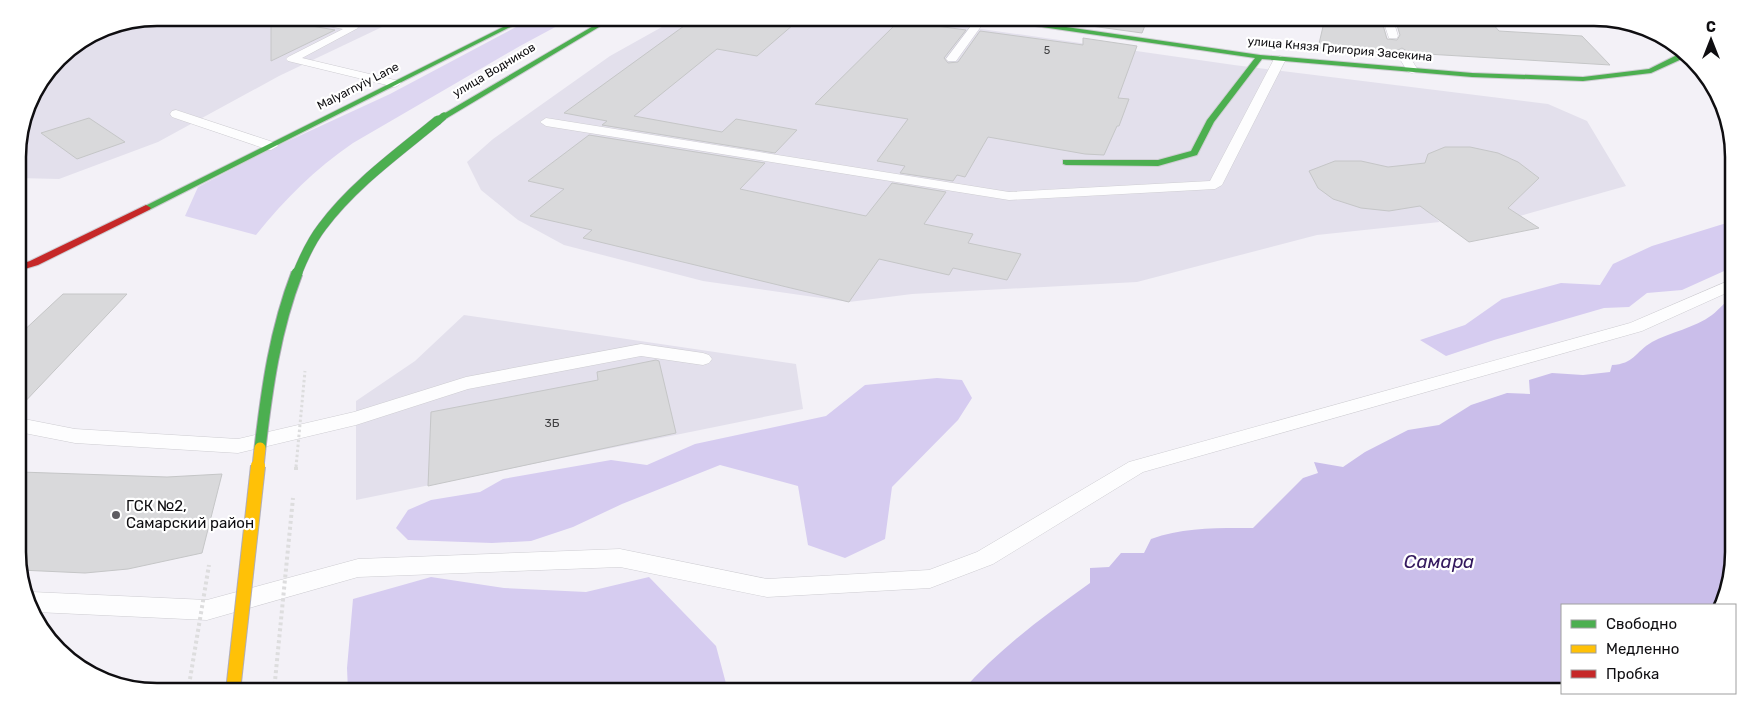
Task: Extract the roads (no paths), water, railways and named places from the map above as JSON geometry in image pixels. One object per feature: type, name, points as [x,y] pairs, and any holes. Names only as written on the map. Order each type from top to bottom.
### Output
[{"type":"main road","name":"Malyarnyiy Lane","points":[[34,263],[509,26]]},
{"type":"main road","name":"улица Водников","points":[[234,683],[268,381],[280,322],[296,270],[322,226],[381,166],[444,116],[597,26]]},
{"type":"main road","name":"улица Князя Григория Засекина","points":[[1048,26],[1260,57],[1472,75],[1583,78],[1651,71],[1678,58]]},
{"type":"main road","points":[[1066,162],[1158,163],[1194,153],[1210,122],[1260,57]]},
{"type":"lane","points":[[343,26],[353,28],[292,59],[395,83]]},
{"type":"lane","points":[[952,58],[976,26]]},
{"type":"lane","points":[[1402,53],[1412,70]]},
{"type":"lane","points":[[546,122],[1009,196],[1215,184],[1280,59]]},
{"type":"lane","points":[[176,114],[271,146]]},
{"type":"lane","points":[[27,266],[34,263]]},
{"type":"lane","points":[[37,602],[207,610],[358,568],[620,558],[767,588],[930,579],[985,558],[1136,467],[1636,327],[1725,288]]},
{"type":"lane","points":[[26,426],[75,436],[238,446],[356,418],[466,383],[641,350],[703,359]]},
{"type":"water","name":"Самара","points":[[1725,303],[1725,551],[1724,569],[1718,594],[1714,604],[1561,604],[1561,682],[970,682],[991,661],[1039,620],[1090,583],[1090,568],[1109,567],[1121,553],[1144,553],[1151,539],[1163,535],[1201,529],[1253,528],[1303,478],[1318,473],[1314,462],[1343,467],[1365,452],[1408,430],[1439,425],[1471,405],[1507,393],[1530,394],[1529,380],[1552,373],[1583,375],[1610,372],[1612,365],[1630,360],[1652,342],[1690,327],[1715,313]]},
{"type":"place","name":"ГСК №2, Самарский район","points":[[116,515]]}]
